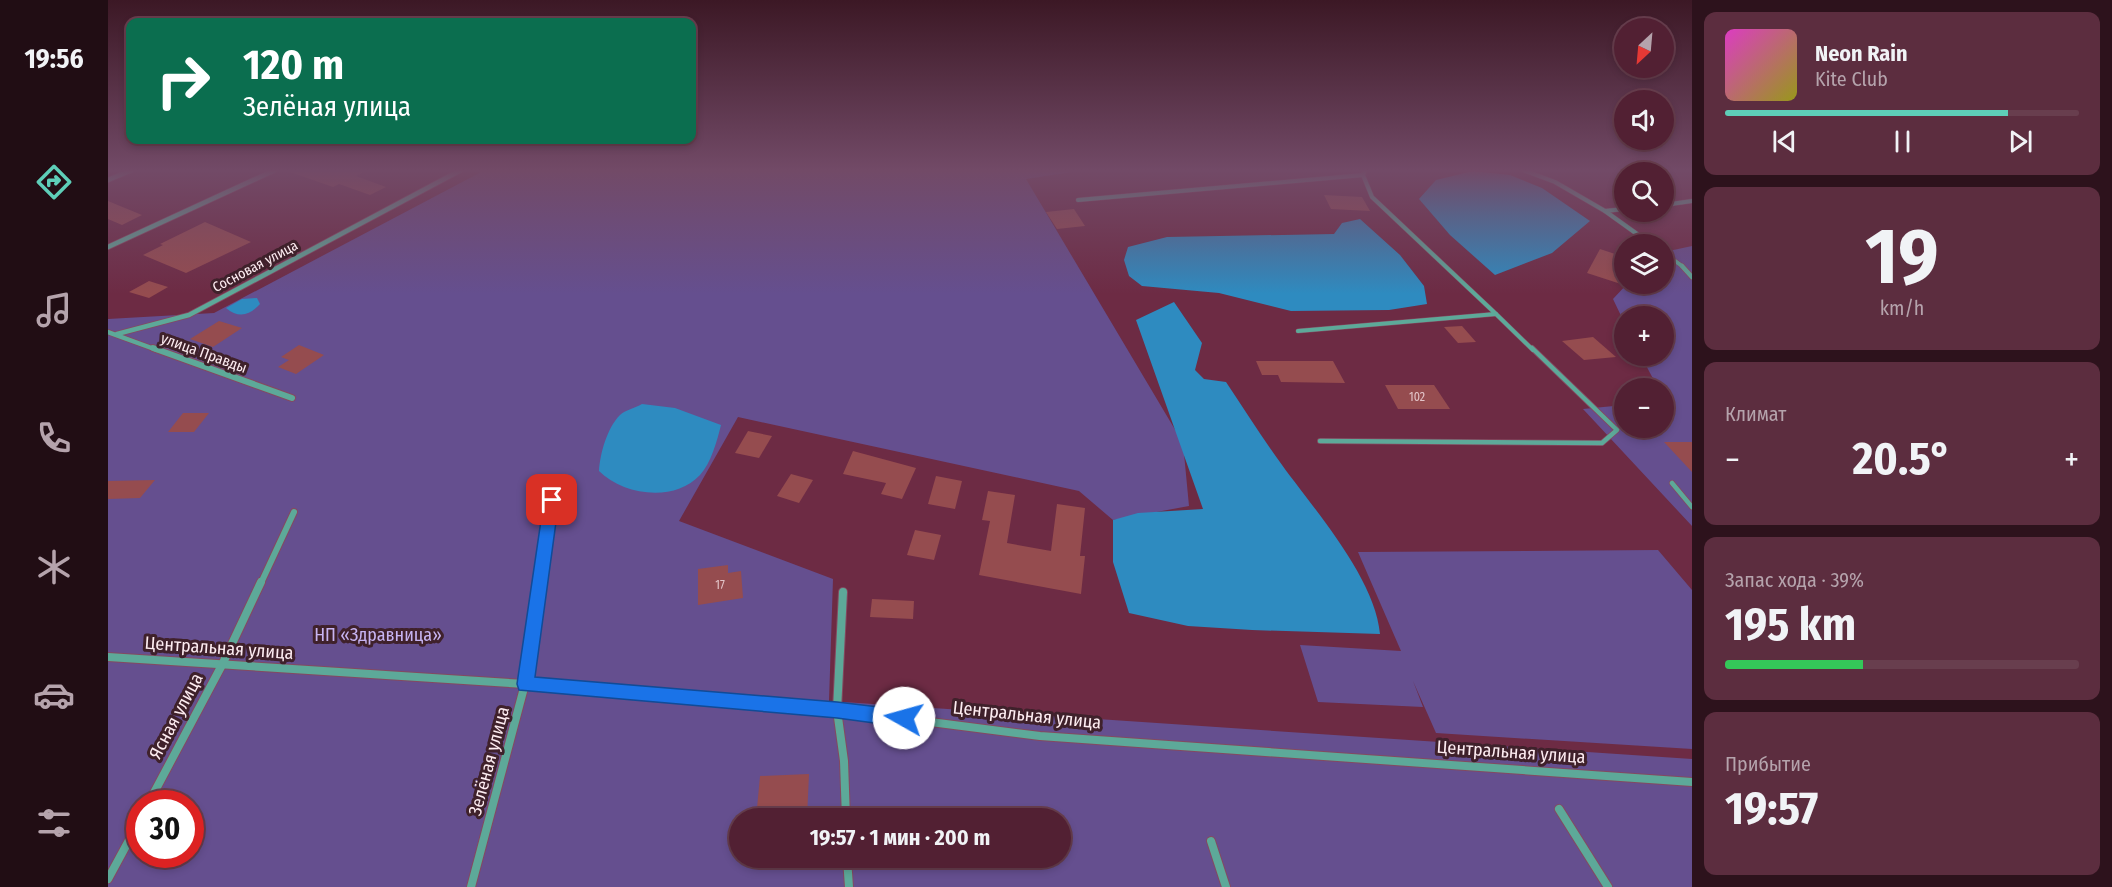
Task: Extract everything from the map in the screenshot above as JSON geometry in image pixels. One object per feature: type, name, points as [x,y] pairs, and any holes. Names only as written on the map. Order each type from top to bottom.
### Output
[{"type":"street","points":[[108,247],[185,211]]},
{"type":"street","name":"Сосновая улица","points":[[117,334],[189,315],[383,211]]},
{"type":"street","points":[[1682,266],[1692,277]]},
{"type":"street","name":"улица Правды","points":[[108,332],[292,398]]},
{"type":"street","name":"Зелёная улица","points":[[471,887],[525,684],[552,500]]},
{"type":"street","name":"Ясная улица","points":[[155,790],[222,665],[294,512]]},
{"type":"street","points":[[843,592],[837,710],[845,808]]},
{"type":"street","name":"Центральная улица","points":[[108,657],[525,684],[837,710],[1040,735],[1692,782]]},
{"type":"street","points":[[1559,809],[1608,887]]},
{"type":"street","points":[[1211,841],[1226,887]]},
{"type":"street","points":[[108,879],[126,846]]},
{"type":"street","points":[[848,868],[849,887]]},
{"type":"lane","points":[[1320,441],[1602,443],[1617,430],[1387,211]]},
{"type":"lane","points":[[1605,212],[1637,234]]},
{"type":"lane","points":[[1674,260],[1682,266]]},
{"type":"lane","points":[[1298,330],[1496,314]]},
{"type":"lane","points":[[1672,483],[1692,507]]},
{"type":"green space","name":"НП «Здравница»","points":[[407,211],[1045,211],[1183,443],[1189,506],[1113,520],[1079,491],[738,417],[679,521],[833,579],[829,701],[1692,759],[1692,887],[108,887],[108,319],[214,313]]},
{"type":"green space","points":[[1692,246],[1692,526],[1583,409],[1614,406],[1614,438],[1674,438],[1674,378],[1653,378],[1646,366],[1674,366],[1674,306],[1616,306],[1613,299],[1618,294],[1674,294],[1674,250]]},
{"type":"green space","points":[[1658,550],[1692,590],[1692,749],[1436,733],[1413,681],[1423,707],[1318,702],[1300,645],[1401,651],[1358,552]]},
{"type":"water","points":[[1430,211],[1576,211],[1590,221],[1552,253],[1495,275],[1450,235]]},
{"type":"water","points":[[1360,219],[1400,255],[1424,286],[1427,304],[1389,310],[1291,311],[1219,293],[1142,286],[1129,276],[1124,260],[1128,247],[1167,237],[1334,234],[1342,223]]},
{"type":"water","points":[[257,298],[260,304],[248,313],[235,314],[226,308],[242,299]]},
{"type":"water","points":[[1174,302],[1202,343],[1195,370],[1204,379],[1226,382],[1270,449],[1323,519],[1354,565],[1366,589],[1380,634],[1188,626],[1129,613],[1113,562],[1113,520],[1138,513],[1203,509],[1136,320]]},
{"type":"water","points":[[642,404],[675,408],[721,425],[715,445],[700,475],[677,490],[649,493],[635,490],[621,486],[599,471],[605,442],[615,420],[622,413]]},
{"type":"building","points":[[108,211],[133,211],[142,215],[122,225],[108,219]]},
{"type":"building","points":[[1076,211],[1085,226],[1057,229],[1046,212]]},
{"type":"building","points":[[205,222],[251,242],[186,273],[143,255],[163,245],[160,244]]},
{"type":"building","points":[[1600,249],[1614,254],[1614,282],[1587,273]]},
{"type":"building","points":[[149,281],[168,287],[149,298],[129,292]]},
{"type":"building","points":[[219,321],[242,328],[213,347],[190,339]]},
{"type":"building","points":[[1462,326],[1476,342],[1458,343],[1444,327]]},
{"type":"building","points":[[1593,337],[1614,357],[1584,360],[1562,341]]},
{"type":"building","points":[[299,345],[324,355],[296,374],[278,367],[289,360],[281,357]]},
{"type":"building","points":[[1256,361],[1333,361],[1345,383],[1281,382],[1278,375],[1262,375]]},
{"type":"building","points":[[1385,385],[1434,385],[1450,409],[1398,409]]},
{"type":"building","points":[[183,413],[209,413],[194,432],[168,432]]},
{"type":"building","points":[[748,431],[772,436],[759,458],[735,453]]},
{"type":"building","points":[[1664,442],[1692,442],[1692,472]]},
{"type":"building","points":[[853,451],[916,468],[902,499],[881,494],[886,483],[843,474]]},
{"type":"building","points":[[791,474],[813,480],[799,503],[777,496]]},
{"type":"building","points":[[936,476],[962,481],[955,509],[928,504]]},
{"type":"building","points":[[155,480],[140,498],[108,499],[108,481]]},
{"type":"building","points":[[988,491],[1015,495],[1007,543],[1051,551],[1057,504],[1085,508],[1080,556],[1085,556],[1081,594],[979,575],[990,521],[982,520]]},
{"type":"building","points":[[915,530],[941,535],[934,560],[907,555]]},
{"type":"building","points":[[728,565],[728,573],[741,571],[743,598],[698,605],[698,569]]},
{"type":"building","points":[[872,599],[914,601],[913,619],[870,617]]},
{"type":"building","points":[[809,774],[807,808],[757,808],[760,776]]},
{"type":"route","points":[[552,500],[525,684],[837,710],[904,718]]}]
